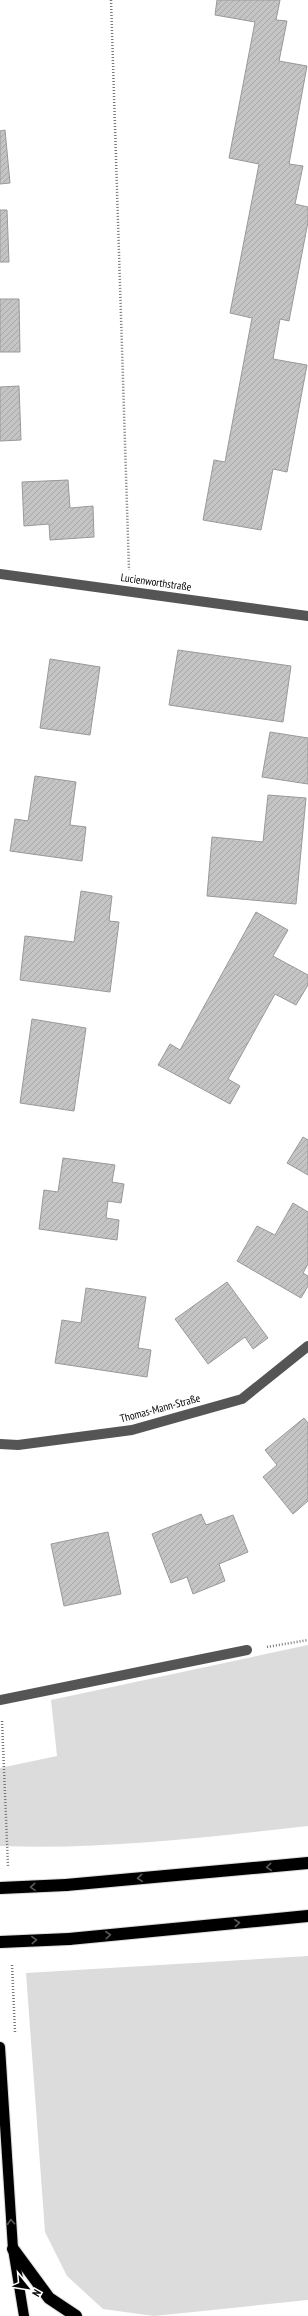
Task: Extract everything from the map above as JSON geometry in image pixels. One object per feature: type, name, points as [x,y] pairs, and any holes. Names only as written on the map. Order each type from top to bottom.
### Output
[{"type":"highway","points":[[0,1888],[66,1885],[308,1863]]},
{"type":"highway","points":[[0,1942],[69,1939],[308,1916]]},
{"type":"highway","points":[[13,2249],[49,2298],[76,2316]]},
{"type":"main road","points":[[0,2047],[13,2249],[24,2316]]},
{"type":"street","name":"Lucienworthstraße","points":[[0,574],[308,616]]},
{"type":"street","name":"Thomas-Mann-Straße","points":[[0,1444],[18,1445],[132,1430],[242,1399],[308,1346]]},
{"type":"street","points":[[0,1700],[247,1650]]},
{"type":"path","points":[[111,0],[130,591]]},
{"type":"path","points":[[247,1650],[308,1640]]},
{"type":"path","points":[[0,1700],[8,1867]]},
{"type":"path","points":[[12,1962],[16,2034]]},
{"type":"shaded area","points":[[308,1645],[308,1826],[154,1842],[39,1847],[0,1846],[0,1768],[57,1756],[51,1700]]},
{"type":"shaded area","points":[[308,1956],[308,2300],[154,2316],[103,2309],[67,2276],[45,2232],[26,1973]]},
{"type":"building","points":[[217,0],[280,0],[276,20],[287,21],[279,61],[307,66],[289,164],[303,166],[295,204],[308,207],[308,222],[289,321],[280,319],[273,359],[307,365],[287,472],[273,469],[261,530],[203,520],[214,460],[225,462],[252,318],[230,313],[259,164],[229,158],[255,22],[215,15]]},
{"type":"building","points":[[5,130],[10,183],[0,184],[0,131]]},
{"type":"building","points":[[0,210],[7,210],[9,262],[0,262]]},
{"type":"building","points":[[0,299],[19,299],[20,352],[0,352]]},
{"type":"building","points":[[19,386],[21,440],[0,441],[0,387]]},
{"type":"building","points":[[68,480],[70,508],[93,506],[94,537],[50,540],[49,524],[24,526],[22,482]]},
{"type":"building","points":[[178,650],[291,666],[283,722],[169,705]]},
{"type":"building","points":[[50,659],[100,667],[90,735],[40,728]]},
{"type":"building","points":[[270,732],[308,738],[308,784],[262,777]]},
{"type":"building","points":[[35,776],[76,782],[70,825],[86,827],[82,861],[10,851],[15,819],[28,821]]},
{"type":"building","points":[[268,795],[306,798],[296,904],[207,896],[212,837],[263,842]]},
{"type":"building","points":[[81,891],[112,896],[109,921],[119,922],[110,992],[20,980],[25,936],[74,942]]},
{"type":"building","points":[[256,912],[288,930],[273,956],[308,975],[308,985],[296,1005],[275,994],[228,1079],[240,1086],[230,1104],[158,1065],[170,1044],[180,1050]]},
{"type":"building","points":[[32,1019],[86,1028],[74,1111],[20,1103]]},
{"type":"building","points":[[303,1137],[308,1140],[308,1175],[287,1163]]},
{"type":"building","points":[[63,1158],[115,1165],[112,1182],[124,1184],[121,1203],[108,1201],[106,1218],[119,1220],[117,1240],[39,1229],[44,1190],[58,1192]]},
{"type":"building","points":[[293,1203],[308,1212],[308,1264],[303,1273],[308,1276],[308,1286],[301,1298],[237,1261],[257,1226],[275,1235]]},
{"type":"building","points":[[227,1282],[268,1338],[253,1349],[245,1337],[208,1364],[175,1319]]},
{"type":"building","points":[[86,1288],[146,1297],[138,1348],[151,1350],[147,1377],[55,1363],[62,1320],[81,1323]]},
{"type":"building","points":[[304,1418],[308,1423],[308,1501],[293,1514],[263,1477],[277,1465],[265,1450]]},
{"type":"building","points":[[201,1514],[206,1525],[233,1515],[248,1552],[219,1564],[225,1581],[193,1594],[187,1577],[171,1583],[152,1534]]},
{"type":"building","points":[[108,1532],[121,1594],[64,1606],[51,1544]]}]
